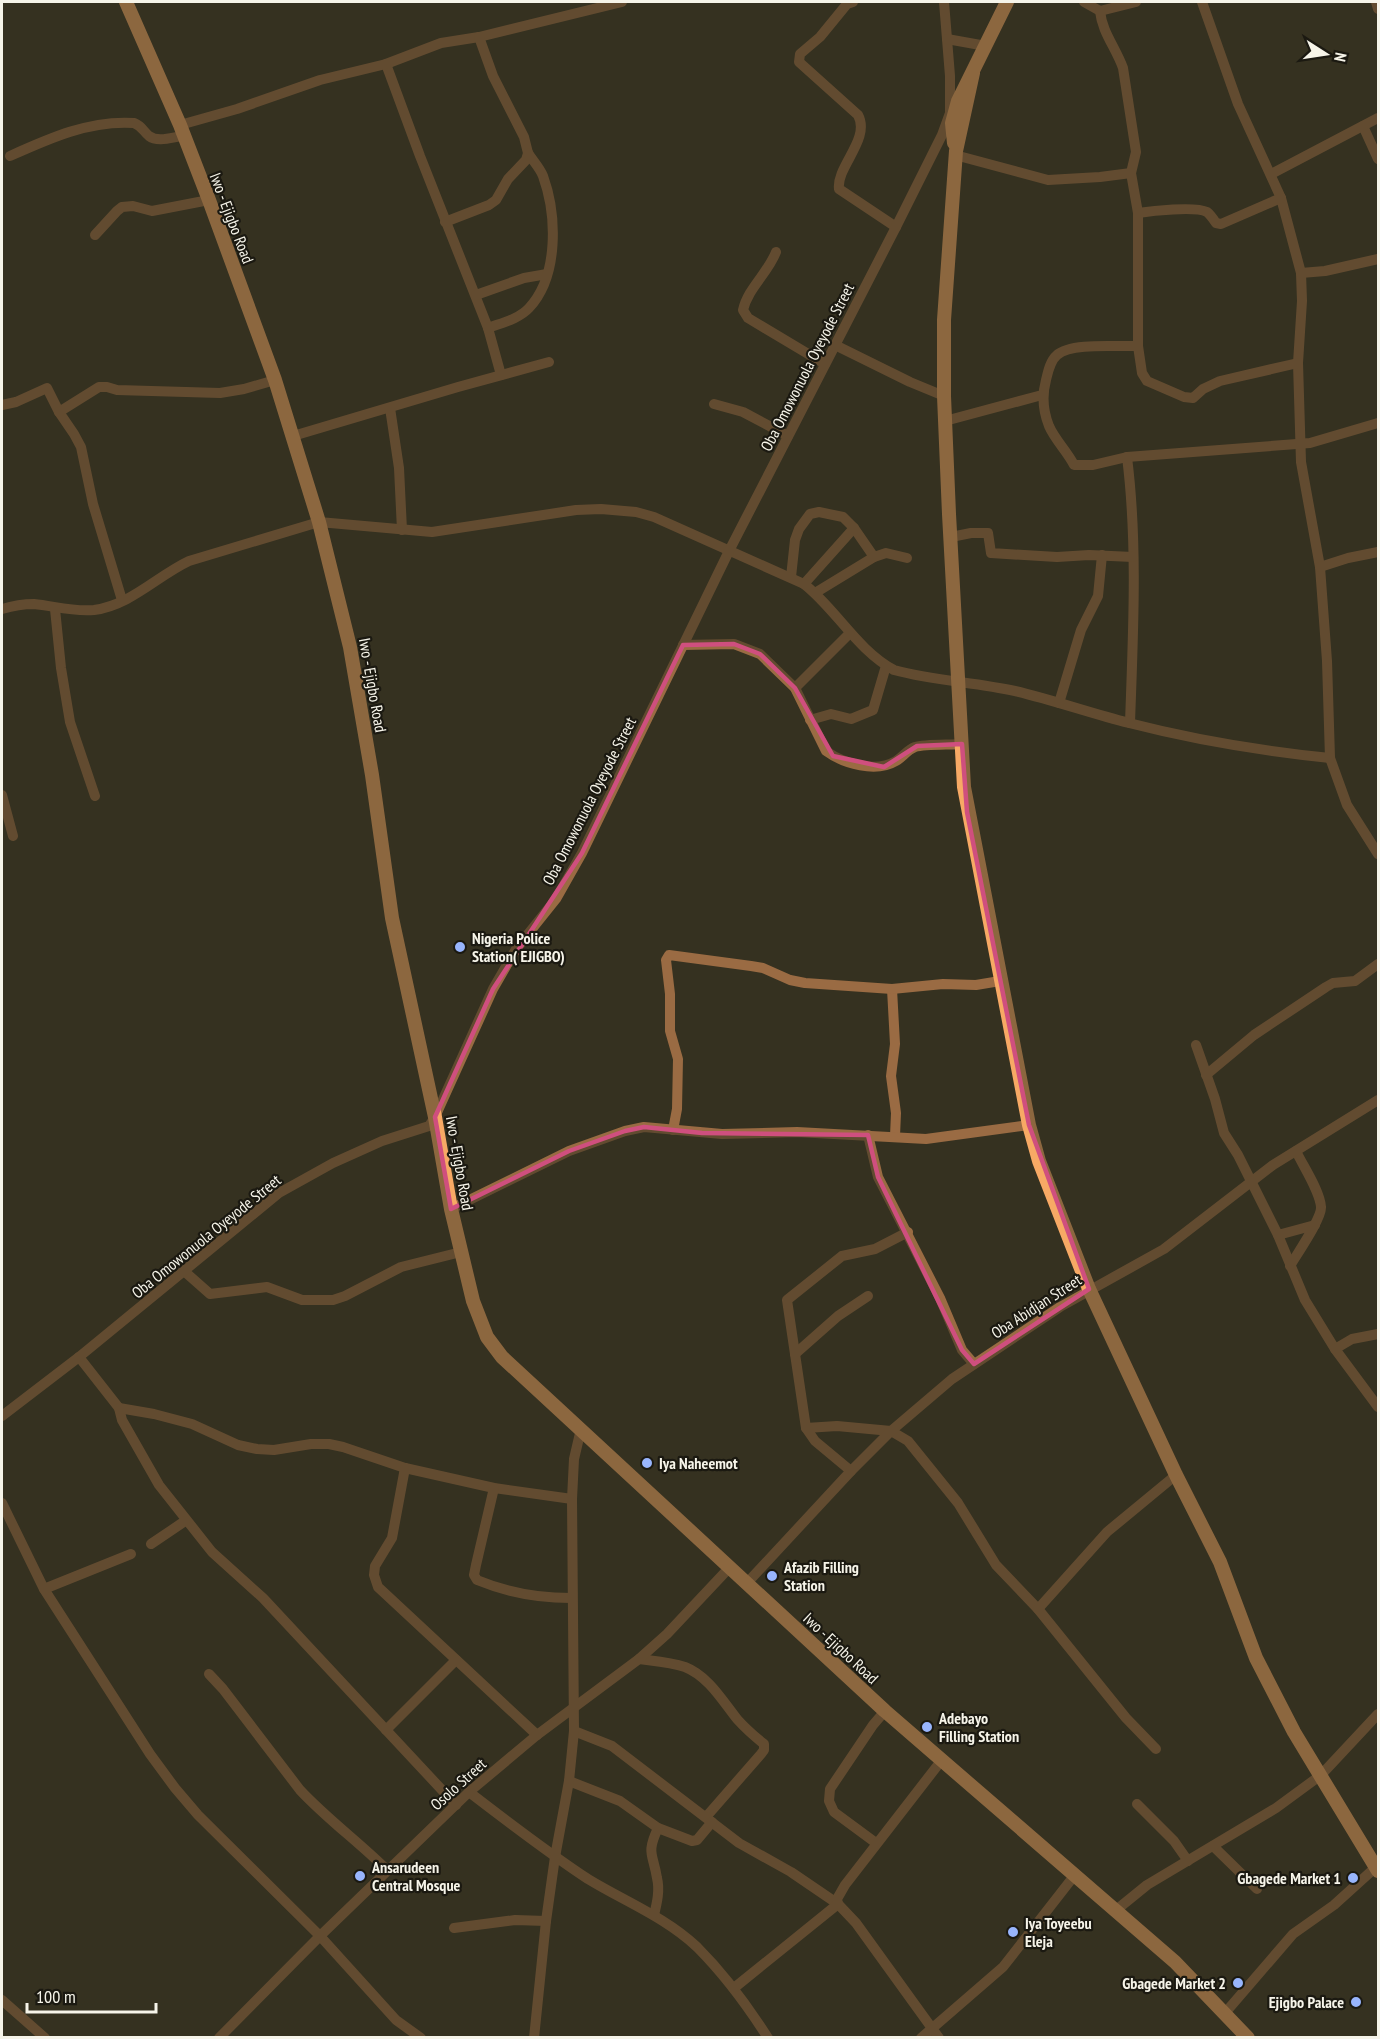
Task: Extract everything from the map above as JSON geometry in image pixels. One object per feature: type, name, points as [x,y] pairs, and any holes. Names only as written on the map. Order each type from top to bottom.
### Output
[{"type":"main road","name":"Iwo - Ejigbo Road","points":[[126,2],[182,130],[209,200],[275,380],[319,522],[346,625],[372,775],[374,801],[396,937],[435,1117],[451,1209],[473,1301],[481,1323],[495,1349],[885,1711],[1175,1962],[1248,2037]]},
{"type":"main road","points":[[956,153],[952,113],[1008,2]]},
{"type":"main road","points":[[974,73],[956,153],[944,320],[944,396],[958,683],[966,804],[1029,1125],[1039,1161],[1089,1289],[1176,1475],[1220,1562],[1256,1658],[1293,1732],[1377,1869]]},
{"type":"street","points":[[10,156],[43,141],[93,125],[134,123],[155,139],[320,80],[386,64],[441,43],[479,38],[591,5],[622,2]]},
{"type":"street","points":[[853,2],[842,9],[820,37],[800,54],[799,62],[862,121],[862,128],[852,156],[839,181],[839,189],[896,227]]},
{"type":"street","points":[[944,2],[952,113]]},
{"type":"street","points":[[1084,2],[1100,11],[1136,2]]},
{"type":"street","points":[[1204,2],[1238,104],[1281,198],[1301,273],[1299,363],[1301,444],[1304,487],[1320,567],[1330,758],[1347,805],[1378,854]]},
{"type":"street","points":[[1376,2],[1378,9]]},
{"type":"street","points":[[1100,11],[1105,33],[1119,56],[1123,68],[1136,152],[1131,172],[1138,213],[1138,346],[1142,373],[1147,381],[1184,397],[1192,398],[1203,389],[1220,381],[1299,363]]},
{"type":"street","points":[[479,38],[493,76],[525,137],[528,153],[543,174],[551,205],[553,252],[543,287],[529,308],[519,316],[488,328]]},
{"type":"street","points":[[947,39],[986,46]]},
{"type":"street","points":[[386,64],[445,222],[476,295],[501,375]]},
{"type":"street","name":"Oba Omowonuola Oyeyode Street","points":[[2,1416],[79,1357],[279,1193],[333,1163],[382,1141],[429,1126],[493,989],[516,949],[556,899],[582,853],[729,550],[896,227],[952,113]]},
{"type":"street","points":[[1271,174],[1378,118]]},
{"type":"street","points":[[1363,126],[1378,159]]},
{"type":"street","points":[[445,222],[489,205],[496,200],[508,179],[526,160],[528,153]]},
{"type":"street","points":[[956,153],[1048,180],[1100,177],[1131,172]]},
{"type":"street","points":[[1138,213],[1169,209],[1198,210],[1207,212],[1216,223],[1221,224],[1281,198]]},
{"type":"street","points":[[95,235],[117,211],[128,206],[152,212],[209,200]]},
{"type":"street","points":[[776,252],[770,267],[745,301],[744,310],[748,318],[825,364]]},
{"type":"street","points":[[1301,273],[1325,271],[1378,259]]},
{"type":"street","points":[[476,295],[525,278],[547,274]]},
{"type":"street","points":[[835,345],[944,396]]},
{"type":"street","points":[[1138,346],[1085,345],[1058,353],[1048,371],[1042,395],[1049,426],[1059,443],[1069,453],[1074,465],[1093,465],[1127,457],[1301,444],[1378,423]]},
{"type":"street","points":[[293,436],[549,362]]},
{"type":"street","points":[[59,412],[99,387],[117,390],[220,393],[275,380]]},
{"type":"street","points":[[2,405],[16,402],[47,388],[81,447],[93,504],[122,600]]},
{"type":"street","points":[[945,421],[1042,395]]},
{"type":"street","points":[[714,404],[743,412],[788,436]]},
{"type":"street","points":[[390,408],[397,451],[402,530]]},
{"type":"street","points":[[1127,457],[1133,521],[1134,613],[1130,723]]},
{"type":"street","points":[[2,609],[32,604],[56,609],[93,610],[107,607],[136,594],[169,571],[189,561],[319,522],[402,530],[443,531],[576,510],[621,510],[654,517],[804,584],[815,593],[850,633],[886,666],[903,673],[1006,689],[1130,723],[1243,748],[1330,758]]},
{"type":"street","points":[[791,577],[795,540],[799,529],[810,514],[819,512],[843,517],[854,528],[874,557]]},
{"type":"street","points":[[804,584],[854,528]]},
{"type":"street","points":[[951,537],[970,533],[988,533],[991,553],[1057,557],[1102,555],[1132,557]]},
{"type":"street","points":[[1320,567],[1378,552]]},
{"type":"street","points":[[815,593],[874,557],[886,553],[908,558]]},
{"type":"street","points":[[1059,703],[1082,630],[1098,596],[1102,555]]},
{"type":"street","points":[[56,609],[61,668],[70,722],[95,796]]},
{"type":"street","points":[[795,688],[850,633]]},
{"type":"street","points":[[683,645],[740,645],[760,654],[795,688],[803,700],[810,720],[826,751],[858,765],[884,767],[899,760],[901,756],[917,746],[962,744]]},
{"type":"street","points":[[810,720],[831,714],[851,719],[873,710],[886,666]]},
{"type":"street","points":[[2,795],[13,836]]},
{"type":"street","points":[[673,1130],[678,1109],[678,1059],[670,1031],[670,993],[666,960],[669,955],[757,967],[790,980],[805,983],[892,989],[943,984],[970,986],[1000,981]]},
{"type":"street","points":[[1206,1075],[1273,1022],[1326,987],[1355,981],[1378,964]]},
{"type":"street","points":[[892,989],[895,1044],[891,1076],[896,1113],[895,1136]]},
{"type":"street","points":[[1196,1045],[1224,1133],[1278,1235],[1314,1316],[1335,1349],[1378,1407]]},
{"type":"street","name":"Oba Abidjan Street","points":[[747,1582],[850,1471],[891,1431],[952,1379],[1089,1289],[1184,1236],[1250,1181],[1378,1100]]},
{"type":"street","points":[[451,1209],[569,1151],[625,1131],[644,1127],[722,1134],[797,1132],[926,1139],[1029,1125]]},
{"type":"street","points":[[868,1135],[878,1177],[908,1232],[962,1350],[974,1364]]},
{"type":"street","points":[[1290,1266],[1315,1225],[1321,1209],[1319,1199],[1296,1151]]},
{"type":"street","points":[[1278,1235],[1315,1225]]},
{"type":"street","points":[[850,1471],[815,1441],[806,1428],[786,1304],[789,1297],[842,1256],[875,1249],[908,1232]]},
{"type":"street","points":[[184,1271],[210,1293],[267,1287],[302,1300],[333,1300],[401,1267],[461,1252]]},
{"type":"street","points":[[795,1354],[838,1316],[868,1296]]},
{"type":"street","points":[[1335,1349],[1352,1339],[1378,1334]]},
{"type":"street","points":[[79,1357],[119,1408],[122,1420],[137,1450],[185,1521],[216,1557],[263,1598],[456,1805]]},
{"type":"street","points":[[119,1408],[192,1424],[238,1445],[274,1450],[310,1444],[329,1444],[405,1468],[494,1488],[572,1499]]},
{"type":"street","points":[[806,1428],[837,1426],[891,1431],[909,1441],[958,1503],[996,1565],[1038,1610],[1126,1718],[1156,1749]]},
{"type":"street","points":[[534,2037],[546,1921],[569,1781],[574,1731],[572,1499],[574,1459],[581,1429]]},
{"type":"street","points":[[405,1468],[392,1538],[375,1566],[374,1575],[378,1587],[537,1735]]},
{"type":"street","points":[[1038,1610],[1107,1532],[1176,1475]]},
{"type":"street","points":[[494,1488],[474,1575],[477,1580],[521,1593],[572,1598]]},
{"type":"street","points":[[2,1503],[44,1589],[150,1754],[175,1788],[198,1815],[320,1936],[396,2020],[421,2037]]},
{"type":"street","points":[[151,1544],[185,1521]]},
{"type":"street","points":[[44,1589],[131,1554]]},
{"type":"street","name":"Osolo Street","points":[[219,2037],[469,1792],[537,1735],[639,1659],[667,1634],[730,1567]]},
{"type":"street","points":[[569,1781],[620,1801],[658,1828],[697,1840],[709,1820],[764,1750],[764,1744],[737,1719],[723,1698],[702,1678],[687,1668],[671,1663],[639,1659]]},
{"type":"street","points":[[386,1730],[456,1660]]},
{"type":"street","points":[[209,1674],[300,1790],[388,1871]]},
{"type":"street","points":[[876,1843],[834,1812],[829,1801],[830,1789],[885,1711]]},
{"type":"street","points":[[1115,1911],[1147,1885],[1276,1808],[1321,1775],[1378,1714]]},
{"type":"street","points":[[574,1731],[612,1746],[739,1843],[791,1872],[838,1904],[856,1923],[939,2037]]},
{"type":"street","points":[[838,1904],[837,1899],[845,1885],[941,1761]]},
{"type":"street","points":[[469,1792],[555,1857],[620,1898],[654,1915],[696,1947],[734,1988],[768,2037]]},
{"type":"street","points":[[1137,1804],[1174,1841],[1188,1861]]},
{"type":"street","points":[[654,1915],[658,1890],[657,1876],[650,1852],[658,1828]]},
{"type":"street","points":[[1213,1846],[1257,1889]]},
{"type":"street","points":[[1225,2013],[1293,1934],[1339,1901],[1377,1869]]},
{"type":"street","points":[[921,2037],[1002,1967],[1074,1876]]},
{"type":"street","points":[[734,1988],[838,1904]]},
{"type":"street","points":[[454,1928],[515,1920],[546,1921]]},
{"type":"street","points":[[2,2000],[45,2037]]},
{"type":"highlighted area","points":[[734,644],[760,654],[795,688],[833,756],[884,767],[917,746],[962,744],[967,812],[1029,1125],[1089,1289],[974,1364],[962,1350],[878,1177],[868,1135],[702,1133],[644,1127],[625,1131],[569,1151],[451,1209],[435,1117],[493,989],[582,853],[683,645]]},
{"type":"place","name":"Nigeria Police Station( EJIGBO)","points":[[460,947]]},
{"type":"place","name":"Iya Naheemot","points":[[647,1463]]},
{"type":"place","name":"Afazib Filling Station","points":[[772,1576]]},
{"type":"place","name":"Adebayo Filling Station","points":[[927,1727]]},
{"type":"place","name":"Ansarudeen Central Mosque","points":[[360,1876]]},
{"type":"place","name":"Gbagede Market 1","points":[[1353,1878]]},
{"type":"place","name":"Iya Toyeebu Eleja","points":[[1013,1932]]},
{"type":"place","name":"Gbagede Market 2","points":[[1238,1983]]},
{"type":"place","name":"Ejigbo Palace","points":[[1356,2002]]}]
